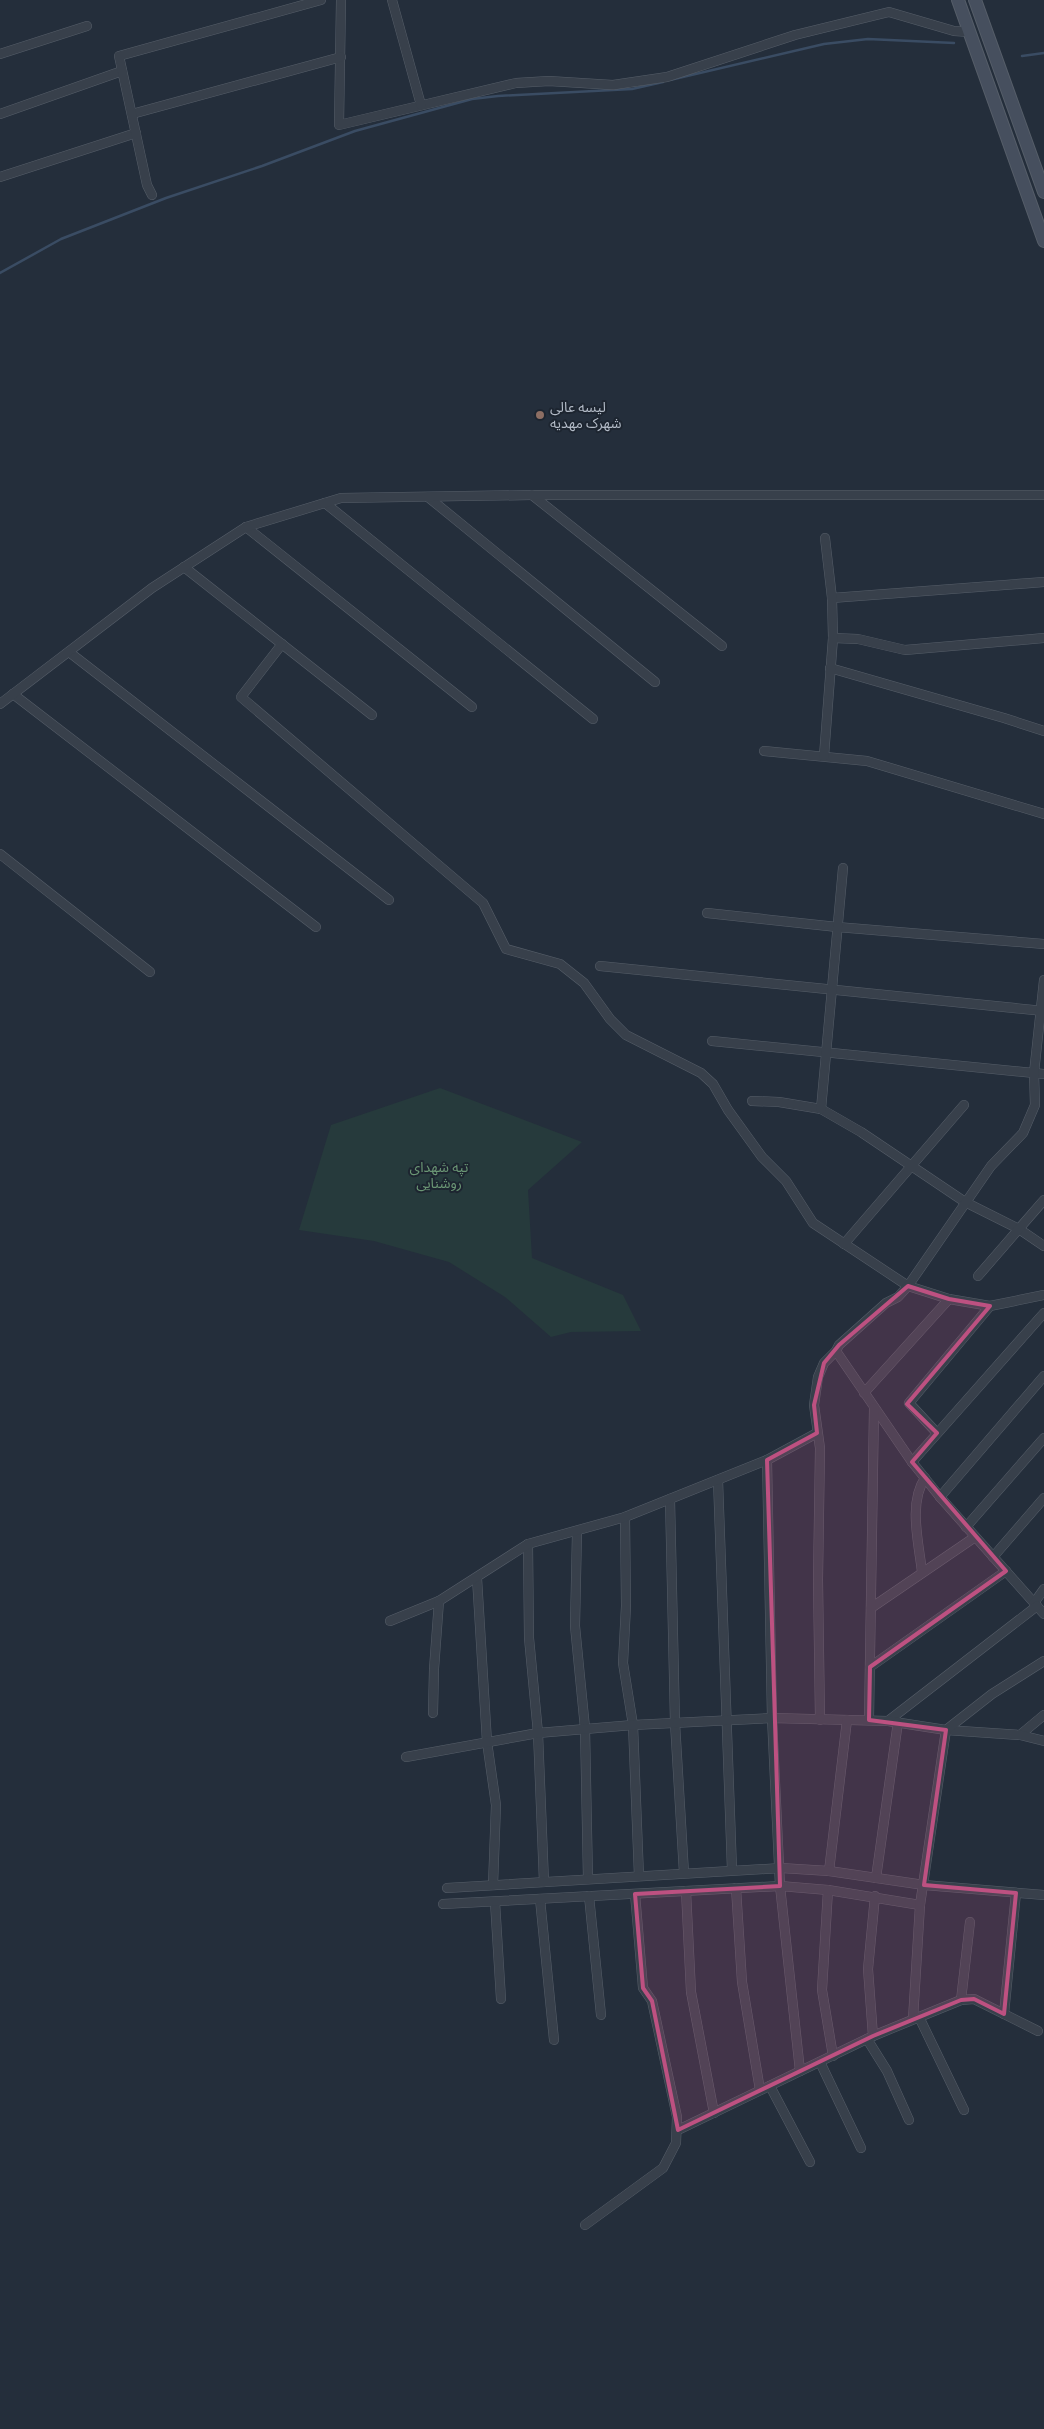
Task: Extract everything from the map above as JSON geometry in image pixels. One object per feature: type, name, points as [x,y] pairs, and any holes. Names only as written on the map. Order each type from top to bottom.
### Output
[{"type":"main road","points":[[958,0],[1044,241]]},
{"type":"main road","points":[[975,0],[1044,192]]},
{"type":"street","points":[[152,195],[147,184],[119,56],[321,0]]},
{"type":"street","points":[[341,0],[339,125],[516,83],[549,81],[613,85],[667,77],[795,35],[889,12],[954,31],[970,32]]},
{"type":"street","points":[[392,0],[421,105]]},
{"type":"street","points":[[0,54],[87,26]]},
{"type":"street","points":[[132,114],[341,57]]},
{"type":"street","points":[[0,114],[122,71]]},
{"type":"street","points":[[0,177],[136,133]]},
{"type":"street","points":[[0,704],[152,588],[246,527],[341,498],[532,495],[1044,496]]},
{"type":"street","points":[[532,495],[722,646]]},
{"type":"street","points":[[428,497],[655,682]]},
{"type":"street","points":[[325,503],[593,719]]},
{"type":"street","points":[[246,527],[472,707]]},
{"type":"street","points":[[824,756],[833,638],[832,598],[825,538]]},
{"type":"street","points":[[184,568],[372,715]]},
{"type":"street","points":[[832,598],[1044,582]]},
{"type":"street","points":[[833,638],[858,639],[905,650],[1044,638]]},
{"type":"street","points":[[282,644],[241,697],[484,903],[506,949],[560,964],[584,983],[610,1019],[626,1035],[701,1073],[713,1084],[728,1110],[762,1157],[786,1181],[812,1223],[908,1286],[949,1299],[990,1306],[1044,1295]]},
{"type":"street","points":[[69,652],[388,900]]},
{"type":"street","points":[[830,668],[1044,731]]},
{"type":"street","points":[[13,694],[316,927]]},
{"type":"street","points":[[764,752],[867,761],[1044,814]]},
{"type":"street","points":[[0,854],[150,972]]},
{"type":"street","points":[[821,1109],[824,1052],[843,868]]},
{"type":"street","points":[[707,913],[837,927],[1044,944]]},
{"type":"street","points":[[600,966],[1042,1011]]},
{"type":"street","points":[[820,1720],[818,1580],[820,1448],[814,1405],[818,1377],[824,1362],[836,1351],[839,1345],[886,1303],[898,1297],[908,1286],[991,1166],[1023,1133],[1035,1105],[1034,1073],[1044,980]]},
{"type":"street","points":[[712,1041],[1044,1074]]},
{"type":"street","points":[[752,1101],[779,1102],[821,1109],[861,1132],[965,1202],[1019,1228],[1044,1246]]},
{"type":"street","points":[[844,1244],[964,1105]]},
{"type":"street","points":[[978,1276],[1044,1200]]},
{"type":"street","points":[[864,1393],[949,1299]]},
{"type":"street","points":[[937,1433],[909,1403],[990,1306]]},
{"type":"street","points":[[912,1462],[1044,1313]]},
{"type":"street","points":[[836,1351],[912,1462],[966,1527],[1044,1614]]},
{"type":"street","points":[[940,1497],[1044,1376]]},
{"type":"street","points":[[869,1720],[874,1408]]},
{"type":"street","points":[[390,1620],[439,1601],[528,1544],[625,1518],[767,1460],[817,1433]]},
{"type":"street","points":[[966,1527],[1044,1438]]},
{"type":"street","points":[[767,1460],[772,1718],[781,1868],[780,1886],[800,2071]]},
{"type":"street","points":[[922,1572],[916,1514],[918,1488],[925,1478]]},
{"type":"street","points":[[718,1480],[732,1870]]},
{"type":"street","points":[[993,1556],[1044,1498]]},
{"type":"street","points":[[670,1499],[675,1723],[684,1873]]},
{"type":"street","points":[[625,1518],[626,1606],[623,1663],[633,1724],[639,1876]]},
{"type":"street","points":[[577,1532],[575,1626],[585,1728],[588,1879]]},
{"type":"street","points":[[871,1608],[975,1537]]},
{"type":"street","points":[[528,1544],[529,1638],[538,1733],[544,1882]]},
{"type":"street","points":[[870,1667],[1006,1571]]},
{"type":"street","points":[[477,1578],[487,1742],[496,1805],[493,1885]]},
{"type":"street","points":[[888,1720],[1035,1604],[1044,1589]]},
{"type":"street","points":[[433,1713],[439,1601]]},
{"type":"street","points":[[964,2110],[916,2018],[920,1905],[946,1730],[992,1694],[1044,1661]]},
{"type":"street","points":[[1020,1735],[1044,1715]]},
{"type":"street","points":[[406,1757],[538,1733],[633,1724],[772,1718],[888,1720],[946,1730],[1020,1735],[1044,1741]]},
{"type":"street","points":[[829,1871],[847,1720]]},
{"type":"street","points":[[876,1878],[898,1722]]},
{"type":"street","points":[[447,1888],[781,1868],[829,1871],[924,1885],[1044,1895]]},
{"type":"street","points":[[443,1904],[780,1886],[875,1896],[920,1905]]},
{"type":"street","points":[[736,1888],[742,1982],[760,2090]]},
{"type":"street","points":[[828,1890],[822,1990],[833,2056]]},
{"type":"street","points":[[686,1891],[691,1992],[714,2113]]},
{"type":"street","points":[[1004,2014],[1016,1893]]},
{"type":"street","points":[[585,2225],[664,2168],[676,2144],[677,2117],[652,2001],[643,1988],[635,1894]]},
{"type":"street","points":[[589,1896],[601,2014]]},
{"type":"street","points":[[875,1896],[868,1969],[870,2038],[888,2071],[909,2120]]},
{"type":"street","points":[[540,1899],[554,2040]]},
{"type":"street","points":[[495,1902],[501,2000]]},
{"type":"street","points":[[961,2000],[970,1922]]},
{"type":"street","points":[[678,2130],[870,2038],[961,2000],[974,1999],[1038,2031]]},
{"type":"street","points":[[820,2062],[861,2148]]},
{"type":"street","points":[[770,2086],[810,2162]]},
{"type":"highlighted area","points":[[908,1286],[949,1299],[990,1306],[907,1404],[937,1433],[912,1462],[1006,1571],[870,1667],[869,1720],[946,1730],[924,1885],[1016,1893],[1004,2014],[974,1999],[961,2000],[873,2036],[678,2130],[652,2001],[643,1988],[635,1894],[780,1886],[767,1460],[817,1433],[814,1405],[824,1363],[839,1345]]},
{"type":"green space","name":"تپه شهدای روشنایی","points":[[440,1088],[582,1142],[528,1190],[532,1258],[623,1295],[641,1331],[571,1332],[551,1337],[505,1297],[449,1262],[374,1241],[299,1230],[331,1125]]},
{"type":"waterway","points":[[670,80],[824,44],[868,39],[954,43]]},
{"type":"waterway","points":[[1022,56],[1044,53]]},
{"type":"waterway","points":[[0,273],[61,239],[166,198],[262,166],[355,131],[472,99],[632,89],[663,82]]},
{"type":"place","name":"لیسه عالی شهرک مهدیه","points":[[540,415]]}]
